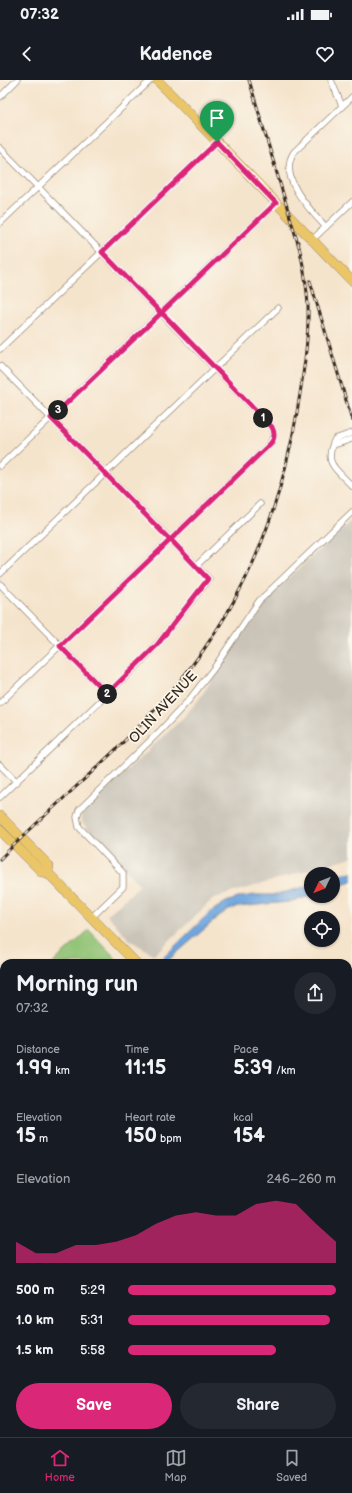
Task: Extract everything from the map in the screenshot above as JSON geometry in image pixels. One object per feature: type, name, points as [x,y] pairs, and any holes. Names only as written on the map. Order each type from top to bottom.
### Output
[{"type":"main road","points":[[156,80],[352,281]]},
{"type":"main road","points":[[0,816],[49,866],[48,873]]},
{"type":"main road","points":[[0,830],[42,872],[48,873],[132,959]]},
{"type":"street","points":[[0,97],[18,80]]},
{"type":"street","points":[[0,223],[151,80]]},
{"type":"street","points":[[331,80],[342,106]]},
{"type":"street","points":[[326,227],[300,198],[293,183],[289,165],[290,159],[294,152],[352,97]]},
{"type":"street","points":[[0,349],[217,142]]},
{"type":"street","points":[[0,148],[216,368],[272,427],[274,434],[270,444],[171,541],[0,703]]},
{"type":"street","points":[[312,240],[352,202]]},
{"type":"street","points":[[0,466],[276,203]]},
{"type":"street","points":[[0,574],[278,308]]},
{"type":"street","points":[[0,366],[208,579],[157,645],[0,797]]},
{"type":"street","points":[[352,433],[335,439],[330,454],[331,464],[352,486]]},
{"type":"street","points":[[333,443],[337,444],[352,439]]},
{"type":"street","points":[[196,566],[260,504]]},
{"type":"street","name":"OLIN AVENUE","points":[[91,918],[123,887],[123,873],[79,827],[77,817],[79,810],[152,739],[189,700],[214,668],[259,601],[352,512]]},
{"type":"street","points":[[0,584],[107,694]]},
{"type":"street","points":[[0,765],[17,782]]},
{"type":"shaded area","points":[[352,520],[352,857],[318,867],[304,867],[304,871],[214,898],[154,955],[130,940],[107,915],[140,885],[81,822],[81,813],[183,718],[200,698],[263,601]]},
{"type":"green space","points":[[89,930],[116,959],[57,959]]},
{"type":"water","points":[[352,872],[352,881],[340,884],[340,874]]},
{"type":"water","points":[[304,887],[304,898],[288,902],[238,907],[229,910],[216,919],[170,959],[162,959],[209,913],[226,902],[241,897],[255,895],[275,895]]},
{"type":"railway","points":[[249,80],[299,247]]},
{"type":"railway","points":[[0,859],[131,734],[178,683],[204,649],[246,578],[262,541],[276,502],[287,461],[301,391],[306,348],[308,306],[307,290],[298,242]]},
{"type":"railway","points":[[310,281],[352,420]]},
{"type":"route","points":[[217,142],[102,252],[161,313],[216,368],[272,427],[274,430],[274,438],[272,442],[171,541],[60,646],[107,694],[157,645],[208,579],[173,542],[171,541],[170,540],[51,418],[158,316],[161,313],[246,231],[276,203],[217,142]]}]
